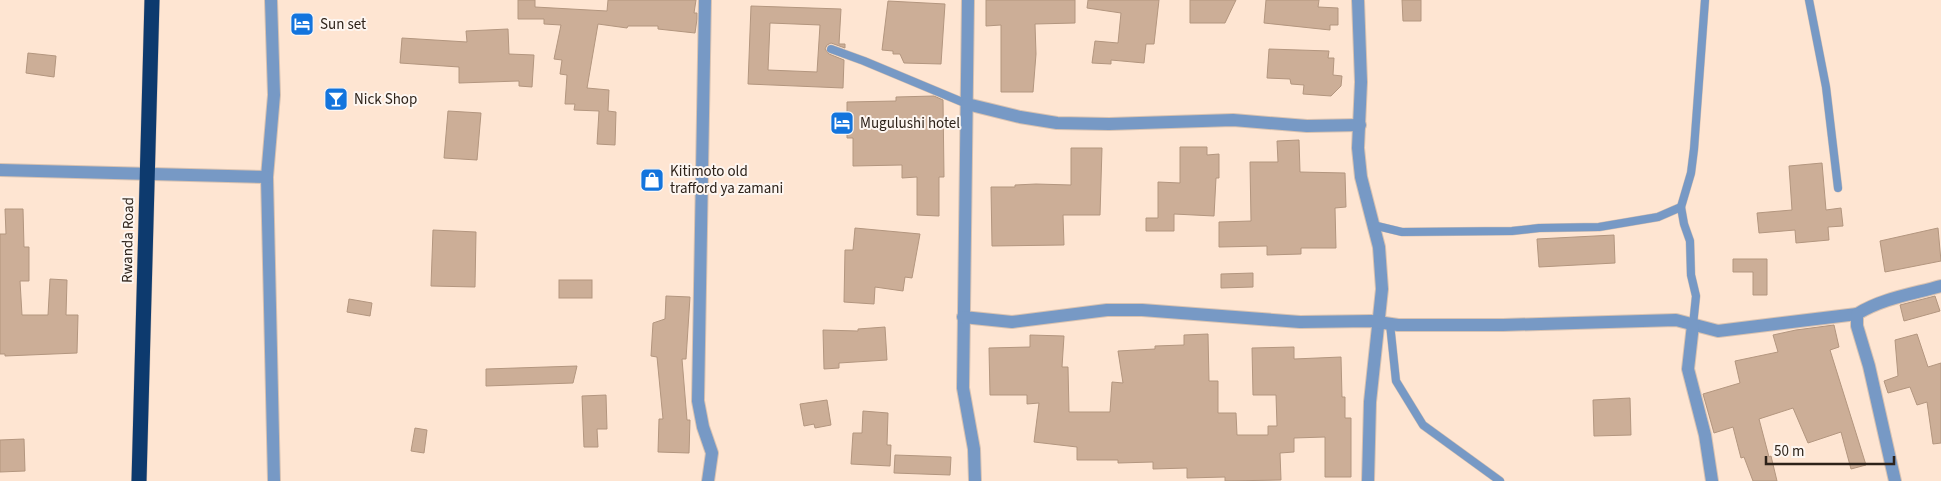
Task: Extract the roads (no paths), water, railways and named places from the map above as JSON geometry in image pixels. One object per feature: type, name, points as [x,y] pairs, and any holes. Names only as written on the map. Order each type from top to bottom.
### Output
[{"type":"highway","name":"Rwanda Road","points":[[139,481],[152,0]]},
{"type":"street","points":[[271,0],[274,95],[267,177],[274,481]]},
{"type":"street","points":[[705,0],[698,401],[712,453],[708,481]]},
{"type":"street","points":[[968,0],[963,388],[974,449],[975,481]]},
{"type":"street","points":[[1358,0],[1361,67],[1359,162],[1379,247],[1384,323],[1370,402],[1368,481]]},
{"type":"street","points":[[967,104],[1020,117],[1057,123],[1109,124],[1232,120],[1307,126],[1360,124]]},
{"type":"street","points":[[0,170],[267,177]]},
{"type":"street","points":[[963,316],[1012,322],[1107,310],[1142,310],[1300,322],[1503,325],[1670,320],[1718,331],[1857,314],[1882,301],[1941,286]]},
{"type":"street","points":[[1857,314],[1857,326],[1869,366],[1896,481]]},
{"type":"street","points":[[1693,325],[1688,369],[1705,435],[1712,481]]},
{"type":"lane","points":[[1693,325],[1696,296],[1691,275],[1690,241],[1681,207],[1691,173],[1694,149],[1705,0]]},
{"type":"lane","points":[[1809,0],[1826,87],[1838,188]]},
{"type":"lane","points":[[831,49],[967,104]]},
{"type":"lane","points":[[1373,225],[1402,232],[1512,231],[1539,228],[1599,227],[1658,217],[1681,207]]},
{"type":"lane","points":[[1384,323],[1396,381],[1423,425],[1500,481]]},
{"type":"place","name":"Sun set","points":[[302,24]]},
{"type":"place","name":"Nick Shop","points":[[336,99]]},
{"type":"place","name":"Mugulushi hotel","points":[[842,123]]},
{"type":"place","name":"Kitimoto old trafford ya zamani","points":[[652,180]]}]
